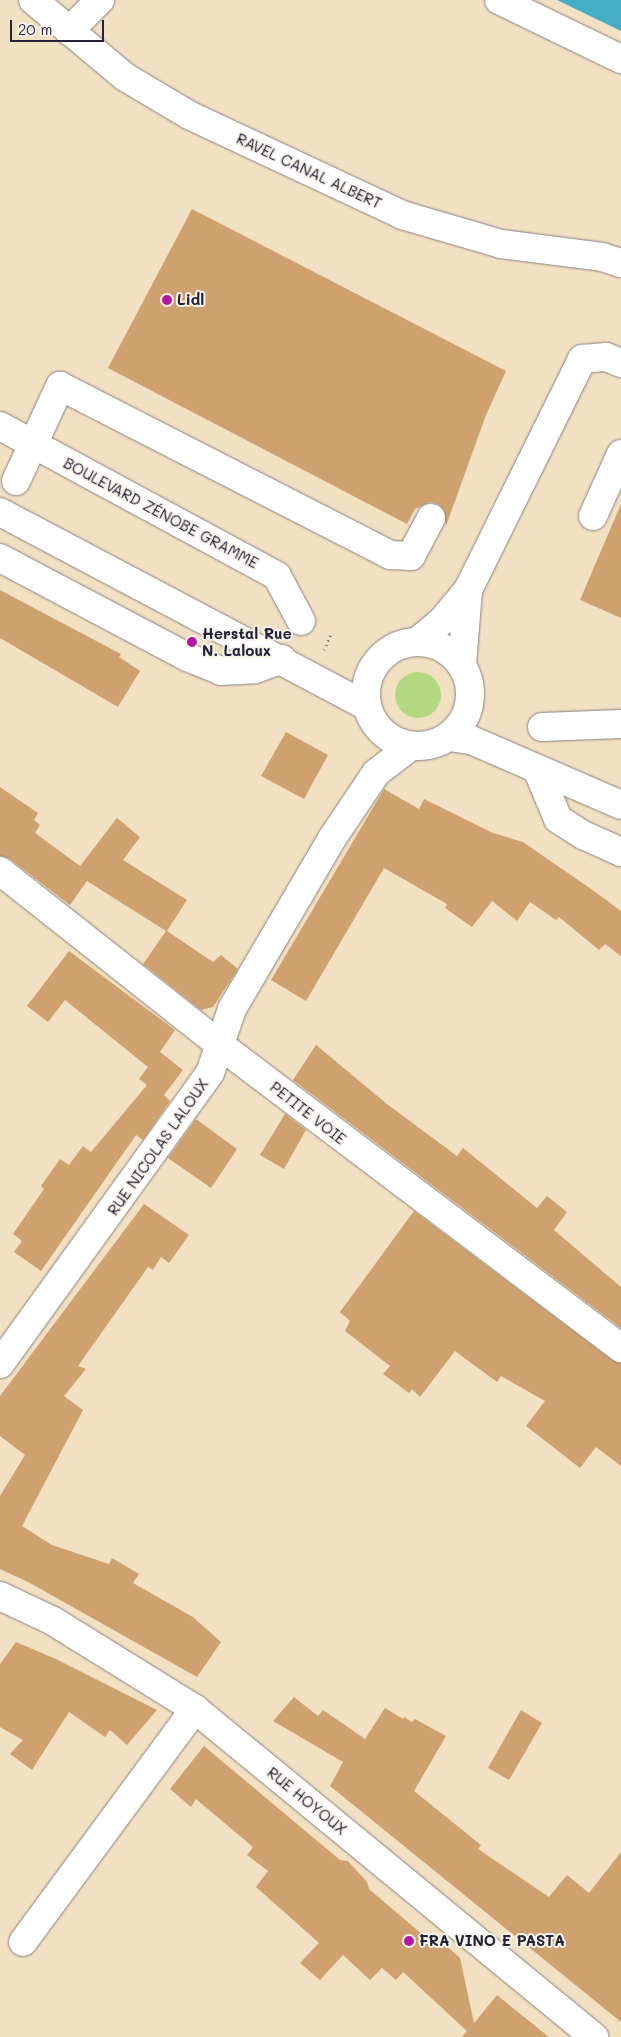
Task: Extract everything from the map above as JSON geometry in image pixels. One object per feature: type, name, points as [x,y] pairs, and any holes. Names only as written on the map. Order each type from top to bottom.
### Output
[{"type":"street","name":"RAVEL CANAL ALBERT","points":[[33,0],[125,77],[189,115],[402,215],[501,244],[602,257],[621,263]]},
{"type":"street","points":[[69,31],[100,0]]},
{"type":"street","points":[[499,0],[621,59]]},
{"type":"street","points":[[417,642],[442,621],[468,590],[582,359],[606,356],[621,363]]},
{"type":"street","points":[[16,481],[60,386],[390,555],[411,556],[431,518]]},
{"type":"street","name":"BOULEVARD ZÉNOBE GRAMME","points":[[0,426],[277,576],[301,622]]},
{"type":"street","points":[[593,516],[621,454]]},
{"type":"street","points":[[0,512],[282,659],[367,706]]},
{"type":"street","points":[[0,558],[187,656],[221,670],[255,669],[282,659]]},
{"type":"street","points":[[449,737],[466,715],[471,697],[462,665],[468,590]]},
{"type":"street","points":[[462,665],[449,652],[435,644],[417,642],[394,648],[378,661],[369,677],[367,706],[380,730],[399,743],[411,746],[424,746],[449,737],[471,740],[621,805]]},
{"type":"street","points":[[542,727],[577,723],[621,724]]},
{"type":"street","name":"RUE NICOLAS LALOUX","points":[[0,1364],[210,1073],[232,1009],[333,837],[376,774],[411,746]]},
{"type":"street","points":[[537,769],[558,819],[583,835],[621,852]]},
{"type":"street","name":"PETITE VOIE","points":[[0,871],[220,1045],[621,1348]]},
{"type":"street","name":"RUE HOYOUX","points":[[0,1596],[52,1621],[195,1709],[594,2037]]},
{"type":"street","points":[[23,1942],[195,1709]]},
{"type":"green space","points":[[423,672],[435,678],[440,686],[440,704],[435,712],[427,717],[413,718],[401,712],[396,704],[395,690],[401,678],[409,673]]},
{"type":"water","points":[[557,0],[621,0],[621,31]]},
{"type":"building","points":[[192,209],[506,371],[486,415],[446,526],[444,510],[438,504],[430,502],[415,509],[407,524],[108,368]]},
{"type":"building","points":[[621,504],[621,618],[580,600]]},
{"type":"building","points":[[0,590],[121,654],[119,657],[140,671],[118,707],[0,638]]},
{"type":"building","points":[[286,732],[328,755],[304,799],[261,776]]},
{"type":"building","points":[[0,787],[38,813],[34,820],[40,825],[35,833],[80,866],[117,818],[140,837],[123,860],[187,900],[167,931],[213,962],[221,955],[238,969],[213,1007],[201,1010],[143,964],[166,931],[87,881],[70,905],[10,859],[0,856]]},
{"type":"building","points":[[384,789],[419,809],[424,799],[493,833],[523,842],[594,891],[621,911],[621,956],[605,944],[599,950],[559,917],[556,920],[530,902],[517,921],[492,901],[472,927],[445,908],[447,904],[384,868],[306,1001],[271,980]]},
{"type":"building","points":[[69,951],[175,1030],[160,1052],[183,1070],[164,1095],[170,1101],[143,1140],[136,1135],[41,1271],[14,1252],[22,1241],[13,1234],[44,1189],[41,1186],[60,1159],[69,1165],[83,1146],[91,1152],[147,1085],[139,1079],[148,1067],[65,1000],[48,1022],[27,1006]]},
{"type":"building","points":[[316,1045],[387,1104],[457,1156],[463,1148],[537,1208],[547,1196],[567,1212],[554,1230],[621,1287],[621,1328],[293,1080]]},
{"type":"building","points":[[285,1114],[306,1130],[284,1169],[260,1155]]},
{"type":"building","points":[[196,1119],[237,1149],[211,1188],[168,1158]]},
{"type":"building","points":[[144,1204],[189,1235],[169,1263],[161,1257],[153,1270],[148,1267],[78,1366],[86,1369],[64,1396],[83,1410],[22,1526],[52,1545],[109,1564],[112,1558],[139,1574],[133,1583],[193,1617],[221,1642],[197,1677],[30,1583],[0,1569],[0,1496],[25,1455],[0,1436],[0,1396]]},
{"type":"building","points":[[414,1211],[612,1360],[621,1363],[621,1466],[596,1447],[580,1468],[526,1426],[545,1401],[501,1376],[497,1382],[455,1351],[420,1397],[412,1389],[409,1393],[383,1374],[390,1366],[345,1331],[350,1321],[340,1312]]},
{"type":"building","points":[[16,1642],[56,1659],[157,1710],[127,1745],[110,1730],[105,1737],[69,1712],[32,1770],[10,1754],[23,1740],[0,1727],[0,1664]]},
{"type":"building","points":[[294,1697],[318,1716],[323,1710],[365,1739],[385,1708],[403,1719],[404,1717],[412,1722],[415,1719],[446,1736],[414,1791],[481,1845],[478,1849],[549,1897],[567,1875],[589,1893],[621,1852],[621,2022],[330,1786],[343,1762],[273,1721]]},
{"type":"building","points":[[521,1710],[542,1723],[509,1780],[488,1768]]},
{"type":"building","points":[[204,1746],[340,1860],[348,1861],[367,1882],[369,1889],[430,1941],[441,1941],[460,1958],[474,2023],[497,1995],[549,2037],[462,2037],[467,2031],[403,1972],[396,1980],[382,1968],[370,1980],[343,1955],[320,1980],[300,1963],[319,1943],[256,1887],[268,1871],[247,1855],[253,1847],[196,1799],[191,1807],[170,1789]]},
{"type":"place","name":"Lidl","points":[[167,300]]},
{"type":"place","name":"Herstal Rue N. Laloux","points":[[192,642]]},
{"type":"place","name":"FRA VINO E PASTA","points":[[409,1941]]}]
